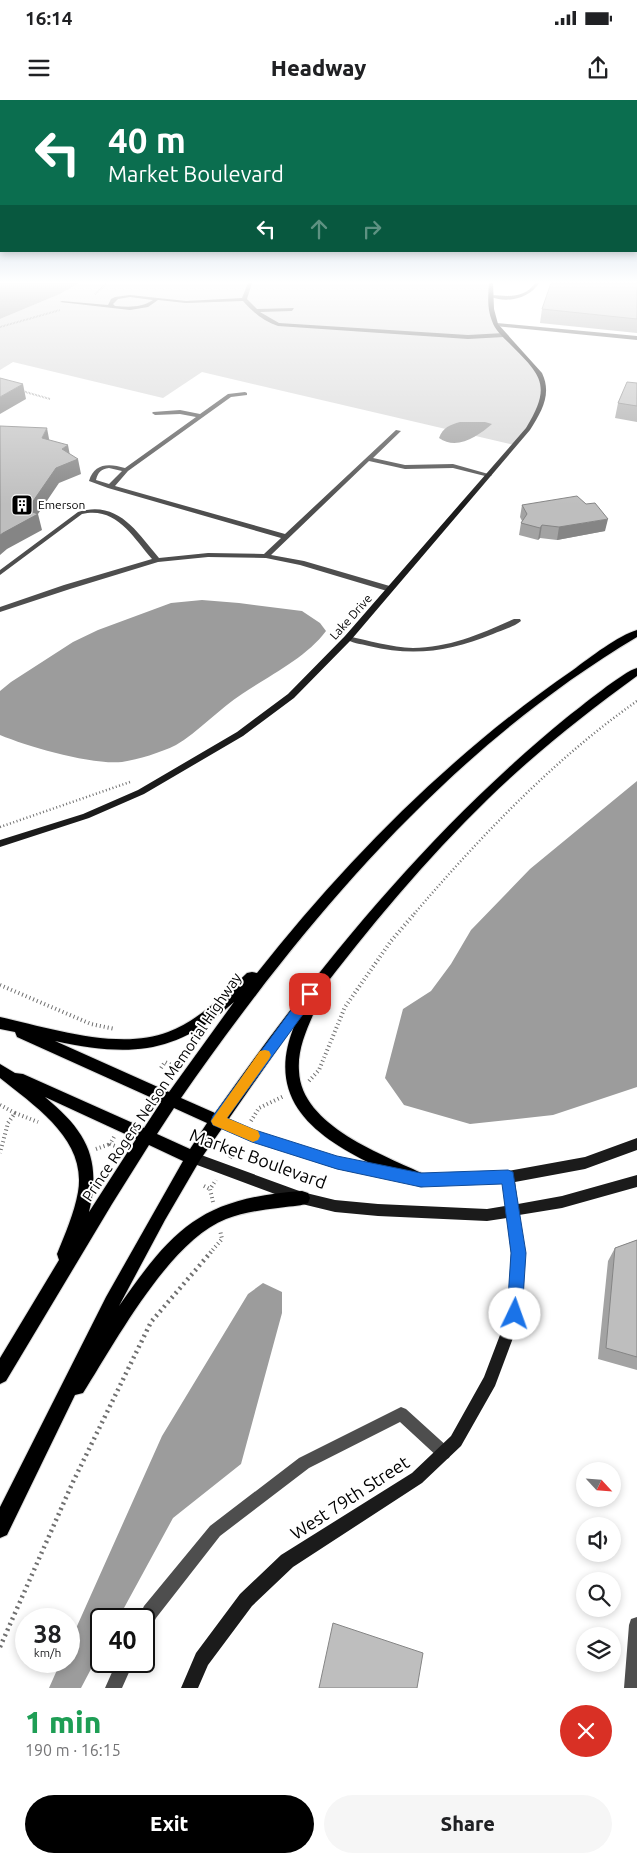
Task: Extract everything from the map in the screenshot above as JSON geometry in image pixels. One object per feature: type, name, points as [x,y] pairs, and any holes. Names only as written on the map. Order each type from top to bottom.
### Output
[{"type":"main road","name":"Prince Rogers Nelson Memorial Highway","points":[[0,1376],[38,1310],[147,1137],[251,988],[278,953],[376,842],[455,767],[551,690],[637,633]]},
{"type":"main road","points":[[0,1528],[104,1316],[193,1158],[329,970],[357,933],[407,875],[505,775],[601,696],[637,671]]},
{"type":"main road","points":[[0,1023],[89,1041],[138,1044],[156,1042],[183,1032],[200,1020],[229,998],[278,953]]},
{"type":"main road","points":[[329,970],[306,1012],[300,1030],[291,1068],[294,1090],[302,1106],[315,1121],[333,1135],[421,1180]]},
{"type":"main road","name":"Market Boulevard","points":[[0,1023],[218,1121]]},
{"type":"main road","points":[[0,1069],[68,1127],[80,1143],[87,1166],[88,1190],[80,1218],[70,1244],[38,1310]]},
{"type":"main road","name":"Market Boulevard","points":[[0,1069],[193,1158]]},
{"type":"main road","points":[[48,1431],[130,1307],[177,1243],[197,1227],[216,1216],[266,1201],[302,1198]]},
{"type":"street","name":"Lake Drive","points":[[0,844],[86,816],[141,792],[240,734],[291,696],[348,638],[528,429],[540,411],[545,385],[540,373],[525,357]]},
{"type":"street","name":"Market Boulevard","points":[[218,1121],[252,1136],[337,1163],[421,1180],[508,1177],[585,1163],[637,1144]]},
{"type":"street","name":"Market Boulevard","points":[[193,1158],[302,1198],[335,1206],[378,1210],[487,1215],[562,1202],[637,1181]]},
{"type":"street","name":"West 79th Street","points":[[189,1688],[202,1659],[246,1600],[287,1561],[417,1478],[456,1441],[490,1381],[515,1314],[518,1253],[508,1177]]},
{"type":"lane","points":[[110,487],[126,470],[230,395],[245,394]]},
{"type":"lane","points":[[155,413],[180,412],[200,416]]},
{"type":"lane","points":[[266,556],[398,431]]},
{"type":"lane","points":[[368,459],[404,467],[453,466],[489,474]]},
{"type":"lane","points":[[126,470],[109,466],[97,469],[92,481],[287,537]]},
{"type":"lane","points":[[0,573],[80,513],[87,510],[116,516],[158,560]]},
{"type":"lane","points":[[0,610],[67,587],[158,560],[208,555],[266,556],[301,562],[390,589]]},
{"type":"lane","points":[[348,638],[392,647],[420,650],[448,646],[490,633],[517,621]]},
{"type":"lane","points":[[153,1608],[215,1531],[304,1463],[401,1414],[444,1452]]},
{"type":"lane","points":[[632,1688],[637,1625]]},
{"type":"lane","points":[[113,1688],[120,1673]]},
{"type":"path","points":[[17,389],[50,399]]},
{"type":"path","points":[[0,826],[138,779]]},
{"type":"path","points":[[0,985],[91,1024],[119,1029]]},
{"type":"path","points":[[161,1068],[165,1062],[171,1065]]},
{"type":"path","points":[[0,1104],[15,1113],[8,1123],[0,1153]]},
{"type":"path","points":[[114,1136],[110,1144],[115,1146]]},
{"type":"path","points":[[204,1186],[210,1189]]},
{"type":"shaded area","points":[[0,357],[526,357],[541,373],[545,385],[540,411],[514,445],[202,372],[163,398],[13,362],[0,370]]},
{"type":"shaded area","points":[[460,422],[485,422],[492,424],[474,437],[460,442],[446,442],[439,438],[447,427]]},
{"type":"shaded area","points":[[202,600],[302,611],[320,623],[326,631],[318,641],[298,658],[234,700],[184,740],[170,748],[149,755],[122,762],[94,761],[43,750],[0,735],[0,691],[11,682],[73,642],[98,630],[171,603]]},
{"type":"shaded area","points":[[637,781],[637,1087],[553,1115],[470,1124],[404,1105],[385,1078],[403,1009],[431,991],[451,964],[471,930],[530,869]]},
{"type":"shaded area","points":[[263,1283],[282,1292],[282,1313],[241,1464],[173,1518],[124,1608],[90,1608],[90,1671],[81,1688],[49,1688],[56,1673],[80,1673],[80,1619],[162,1436],[248,1294]]},
{"type":"building","points":[[0,378],[23,384],[0,397]]},
{"type":"building","points":[[627,382],[637,383],[637,406],[618,403]]},
{"type":"building","name":"Emerson","points":[[0,426],[47,428],[42,438],[68,445],[62,449],[78,459],[56,468],[27,510],[38,514],[0,535]]},
{"type":"building","points":[[577,496],[586,504],[595,503],[608,519],[559,527],[542,525],[540,528],[521,523],[527,514],[522,505]]},
{"type":"building","points":[[637,1240],[637,1357],[606,1348],[615,1248]]},
{"type":"building","points":[[333,1623],[423,1653],[417,1688],[319,1688]]},
{"type":"slow traffic","points":[[253,1136],[218,1121],[265,1055]]},
{"type":"place","name":"Emerson","points":[[22,505]]},
{"type":"route","points":[[310,994],[218,1121],[252,1136],[337,1163],[421,1180],[508,1177],[518,1253],[515,1314]]}]
